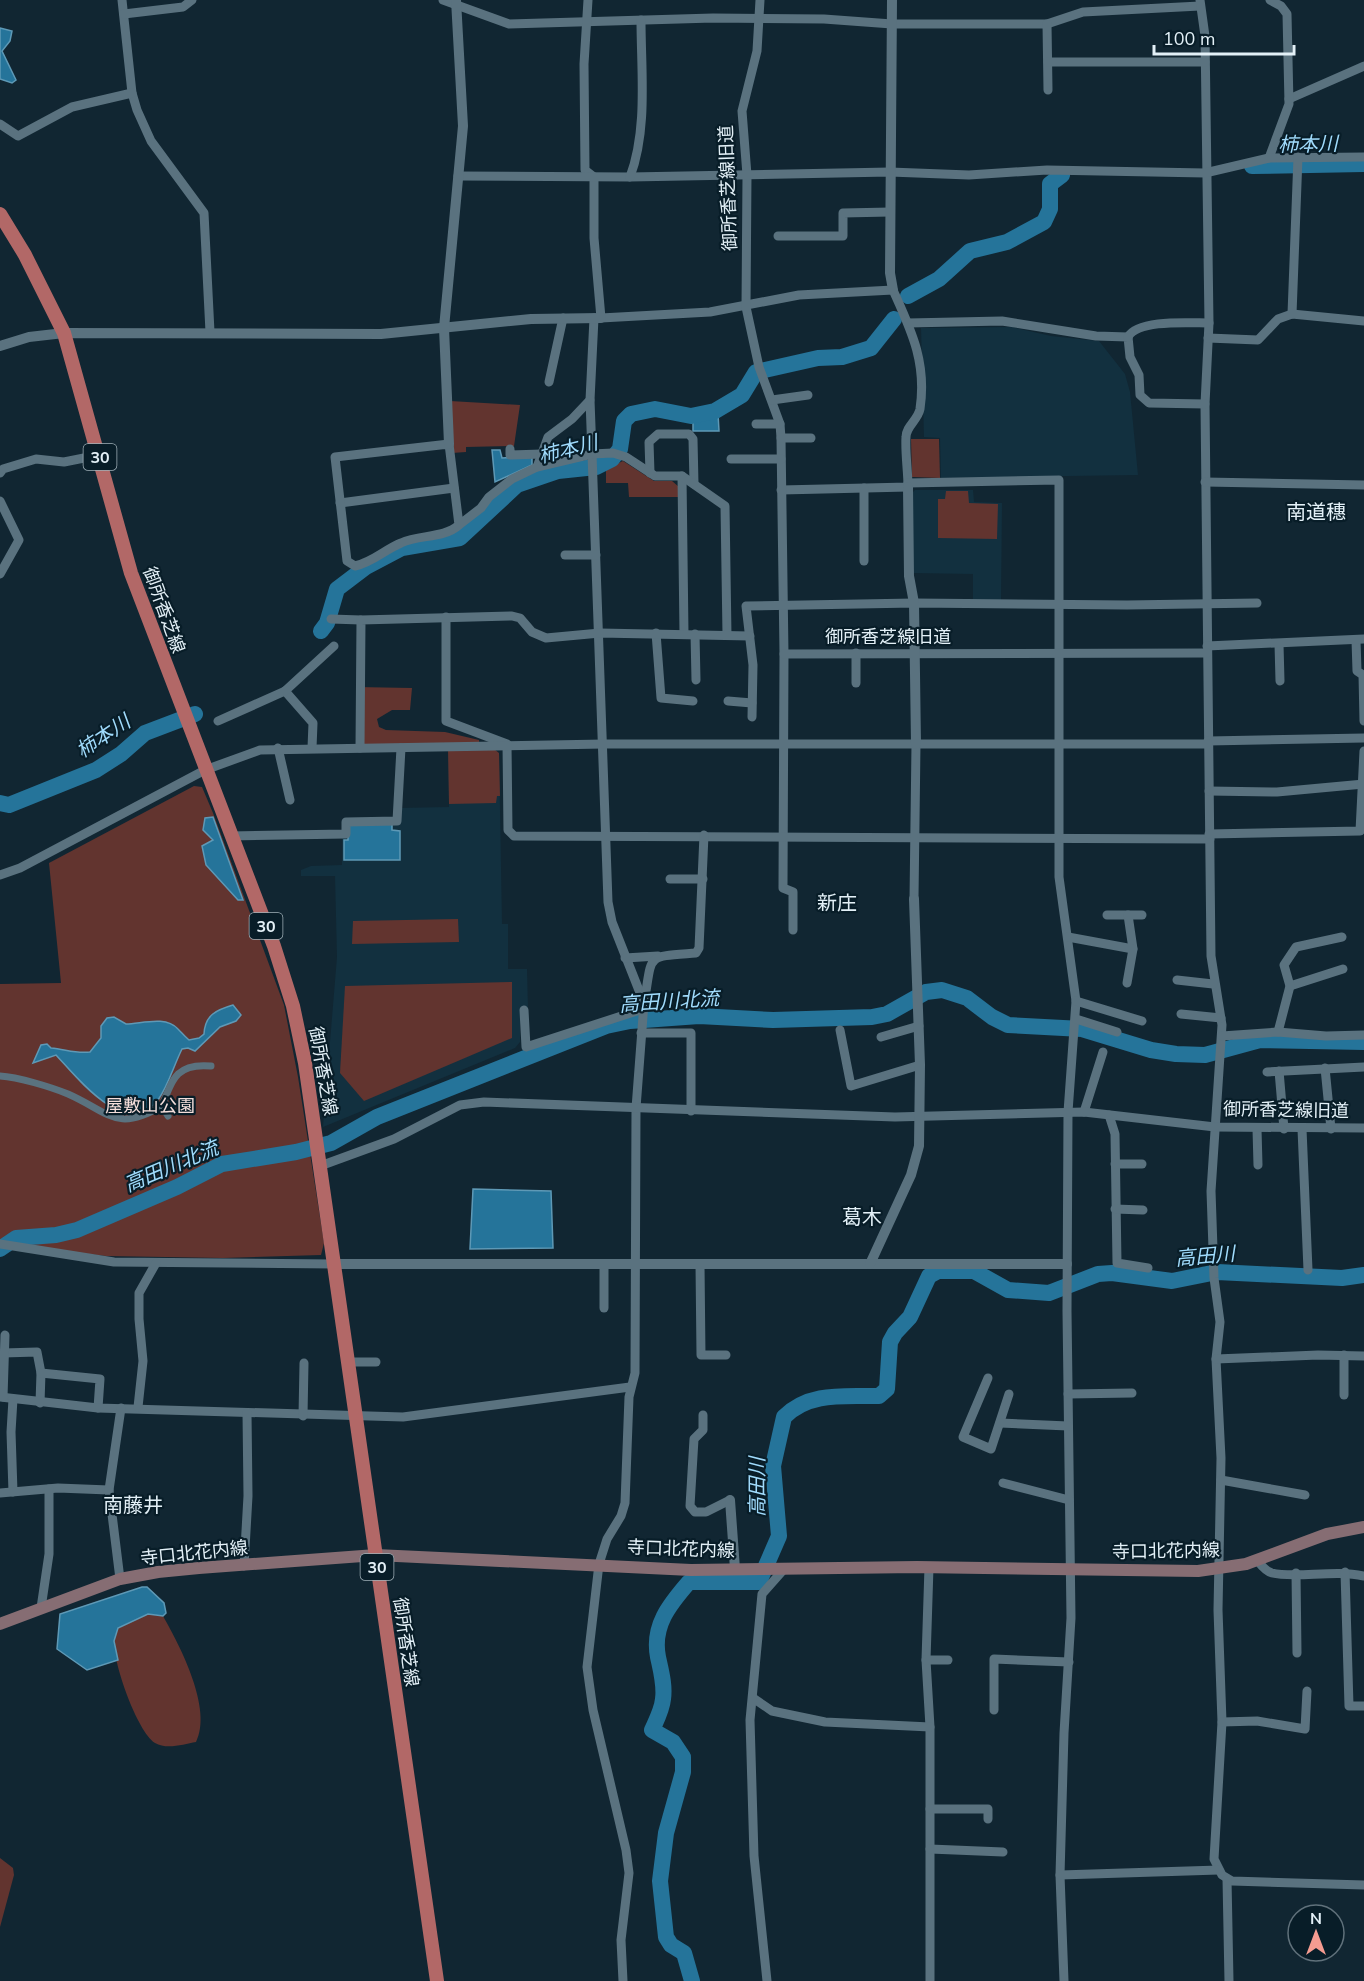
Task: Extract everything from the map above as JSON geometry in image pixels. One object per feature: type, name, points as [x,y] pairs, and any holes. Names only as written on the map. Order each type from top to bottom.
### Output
[{"type":"main road","name":"御所香芝線","points":[[0,214],[26,255],[64,333],[131,573],[186,722],[274,946],[290,996],[305,1063],[437,1981]]},
{"type":"main road","name":"寺口北花内線","points":[[0,1624],[120,1579],[158,1572],[376,1555],[691,1570],[929,1567],[1219,1570],[1257,1560],[1327,1534],[1364,1527]]},
{"type":"street","points":[[122,0],[132,93],[151,141],[204,213],[210,332]]},
{"type":"street","points":[[124,14],[183,7],[192,0]]},
{"type":"street","points":[[443,0],[509,24],[760,19],[824,19],[892,24],[1047,24],[1083,12],[1200,3],[1205,62],[1209,322],[1205,404],[1207,650],[1360,639],[1357,671],[1363,675],[1364,721]]},
{"type":"street","points":[[588,0],[584,64],[585,170],[594,177]]},
{"type":"street","name":"御所香芝線旧道","points":[[760,0],[757,51],[742,111],[747,175],[746,307],[761,371],[780,424],[784,654],[1207,650],[1213,984],[1221,1018],[1222,1036],[1215,1127],[1364,1128]]},
{"type":"street","points":[[870,1264],[916,1160],[920,1116],[914,899],[916,654],[914,603],[909,576],[906,433],[920,412],[921,404],[917,344],[892,290],[890,172],[892,0]]},
{"type":"street","points":[[1269,158],[1289,99],[1287,14],[1281,6],[1270,0]]},
{"type":"street","points":[[456,3],[463,126],[444,328],[449,444],[459,525]]},
{"type":"street","points":[[630,177],[638,157],[640,131],[641,20]]},
{"type":"street","points":[[1047,24],[1048,90]]},
{"type":"street","points":[[1048,62],[1205,62]]},
{"type":"street","points":[[1289,99],[1364,66]]},
{"type":"street","points":[[0,124],[18,136],[72,107],[132,93]]},
{"type":"street","points":[[458,176],[630,177],[890,172],[969,175],[1047,170],[1205,173],[1269,158],[1298,162],[1364,157]]},
{"type":"street","points":[[1292,314],[1298,162]]},
{"type":"street","points":[[594,177],[597,318],[590,400],[608,902],[643,1008]]},
{"type":"street","points":[[778,236],[843,237],[843,213],[890,212]]},
{"type":"street","points":[[0,346],[29,337],[64,333],[381,334],[563,318],[710,312],[746,307],[799,295],[892,290]]},
{"type":"street","points":[[1208,338],[1258,340],[1278,320],[1292,314],[1364,321]]},
{"type":"street","points":[[549,382],[563,318]]},
{"type":"street","points":[[908,323],[1002,321],[1096,336],[1128,337]]},
{"type":"street","points":[[1205,404],[1149,403],[1143,400],[1140,394],[1139,375],[1130,357],[1128,337],[1136,328],[1156,324],[1209,322]]},
{"type":"street","points":[[772,400],[808,394]]},
{"type":"street","points":[[537,467],[548,437],[573,419],[590,400]]},
{"type":"street","points":[[756,424],[780,424]]},
{"type":"street","points":[[650,473],[649,442],[658,434],[689,434],[693,439],[694,484]]},
{"type":"street","points":[[781,438],[811,438]]},
{"type":"street","points":[[449,444],[335,457],[347,561],[355,566],[370,562],[401,543],[451,533],[481,508],[499,488],[537,467],[613,453],[626,457],[655,476],[682,476],[725,506],[727,635]]},
{"type":"street","points":[[510,449],[510,455],[542,454]]},
{"type":"street","points":[[0,473],[3,469],[36,459],[64,462],[99,455]]},
{"type":"street","points":[[731,459],[781,459]]},
{"type":"street","points":[[682,476],[684,634]]},
{"type":"street","points":[[781,490],[1059,480],[1060,889],[1076,1001],[1068,1112],[1067,1288],[1071,1569],[1060,1875],[1064,1981]]},
{"type":"street","points":[[1205,482],[1364,484]]},
{"type":"street","points":[[340,503],[454,488]]},
{"type":"street","points":[[864,488],[864,561]]},
{"type":"street","points":[[0,501],[19,540],[0,574]]},
{"type":"street","points":[[566,555],[596,555]]},
{"type":"street","points":[[752,717],[753,665],[746,606],[914,603],[1257,603]]},
{"type":"street","points":[[447,616],[447,721],[507,744]]},
{"type":"street","points":[[331,620],[512,616],[526,623],[538,636],[546,638],[600,633],[750,636]]},
{"type":"street","points":[[360,748],[361,620]]},
{"type":"street","points":[[656,633],[661,698],[693,701]]},
{"type":"street","points":[[695,634],[696,680]]},
{"type":"street","points":[[1279,644],[1280,681]]},
{"type":"street","points":[[218,721],[285,691],[334,646]]},
{"type":"street","points":[[856,653],[856,683]]},
{"type":"street","points":[[784,654],[783,888],[792,892],[793,930]]},
{"type":"street","points":[[285,691],[313,723],[312,748]]},
{"type":"street","points":[[728,701],[752,703]]},
{"type":"street","points":[[0,875],[20,868],[205,770],[249,753],[278,748],[401,748],[507,744],[1059,745],[1364,738]]},
{"type":"street","points":[[507,744],[508,830],[513,836],[1059,837],[1210,836],[1360,831],[1364,752]]},
{"type":"street","points":[[278,748],[290,800]]},
{"type":"street","points":[[230,836],[346,834],[346,822],[398,821],[401,748]]},
{"type":"street","points":[[1209,791],[1277,792],[1363,784]]},
{"type":"street","points":[[625,958],[696,952],[699,948],[704,835]]},
{"type":"street","points":[[670,879],[703,879]]},
{"type":"street","points":[[1107,915],[1142,915]]},
{"type":"street","points":[[1127,983],[1132,949],[1128,915]]},
{"type":"street","points":[[1068,937],[1132,949]]},
{"type":"street","points":[[1278,1032],[1290,986],[1284,965],[1296,947],[1342,937]]},
{"type":"street","points":[[623,1981],[621,1940],[629,1873],[588,1687],[589,1644],[599,1564],[606,1539],[624,1510],[630,1388],[634,1373],[636,1108],[643,1008],[652,961],[658,956]]},
{"type":"street","points":[[1290,986],[1343,969]]},
{"type":"street","points":[[1177,980],[1213,984]]},
{"type":"street","points":[[1076,1001],[1142,1020]]},
{"type":"street","points":[[524,1010],[526,1047],[643,1008]]},
{"type":"street","points":[[1181,1014],[1221,1018]]},
{"type":"street","points":[[1076,1019],[1117,1032]]},
{"type":"street","points":[[881,1037],[919,1026]]},
{"type":"street","points":[[840,1030],[851,1086],[920,1065]]},
{"type":"street","points":[[1222,1036],[1278,1032],[1364,1035]]},
{"type":"street","points":[[641,1033],[691,1033],[691,1111]]},
{"type":"street","points":[[1084,1112],[1103,1053]]},
{"type":"street","points":[[0,1076],[68,1094],[116,1119],[143,1118],[162,1106],[176,1074],[194,1065],[212,1066]]},
{"type":"street","points":[[1267,1072],[1364,1067]]},
{"type":"street","points":[[1325,1068],[1331,1129]]},
{"type":"street","points":[[1279,1071],[1284,1129]]},
{"type":"street","points":[[318,1152],[394,1139],[446,1111],[472,1103],[920,1116],[1084,1112],[1215,1127],[1211,1191],[1214,1278],[1220,1322],[1216,1359],[1221,1480],[1219,1570],[1222,1722],[1214,1851],[1219,1870],[1227,1879],[1229,1981]]},
{"type":"street","points":[[162,1106],[168,1116]]},
{"type":"street","points":[[1109,1115],[1115,1134],[1117,1263],[1148,1268]]},
{"type":"street","points":[[1257,1129],[1258,1165]]},
{"type":"street","points":[[1302,1129],[1308,1270]]},
{"type":"street","points":[[1115,1164],[1142,1164]]},
{"type":"street","points":[[1115,1209],[1143,1210]]},
{"type":"street","points":[[0,1244],[114,1262],[156,1263],[1067,1264]]},
{"type":"street","points":[[138,1407],[143,1361],[139,1319],[140,1293],[156,1263]]},
{"type":"street","points":[[604,1264],[604,1308]]},
{"type":"street","points":[[699,1264],[700,1355],[726,1355]]},
{"type":"street","points":[[5,1335],[3,1353],[5,1398],[10,1432],[13,1492]]},
{"type":"street","points":[[3,1353],[37,1352],[41,1373],[40,1403]]},
{"type":"street","points":[[1344,1355],[1344,1395]]},
{"type":"street","points":[[1216,1359],[1364,1356]]},
{"type":"street","points":[[348,1362],[376,1362]]},
{"type":"street","points":[[303,1416],[304,1363]]},
{"type":"street","points":[[41,1373],[100,1379],[98,1408]]},
{"type":"street","points":[[988,1378],[963,1437],[992,1449],[1009,1394]]},
{"type":"street","points":[[5,1398],[98,1408],[138,1407],[356,1417],[418,1416],[630,1388]]},
{"type":"street","points":[[1068,1394],[1132,1393]]},
{"type":"street","points":[[120,1579],[109,1490],[121,1408]]},
{"type":"street","points":[[244,1566],[248,1496],[247,1413]]},
{"type":"street","points":[[703,1415],[703,1430],[694,1439],[690,1506],[695,1512],[706,1512],[730,1500],[735,1569]]},
{"type":"street","points":[[1000,1423],[1068,1426]]},
{"type":"street","points":[[1221,1480],[1305,1495]]},
{"type":"street","points":[[1003,1483],[1069,1500]]},
{"type":"street","points":[[41,1608],[49,1554],[49,1489]]},
{"type":"street","points":[[0,1493],[49,1489],[109,1490]]},
{"type":"street","points":[[1257,1560],[1270,1572],[1345,1572],[1364,1576]]},
{"type":"street","points":[[929,1567],[926,1660],[930,1727],[930,1981]]},
{"type":"street","points":[[767,1981],[754,1856],[749,1735],[762,1594],[778,1568]]},
{"type":"street","points":[[1345,1572],[1349,1706],[1364,1706]]},
{"type":"street","points":[[1296,1573],[1296,1653]]},
{"type":"street","points":[[994,1710],[994,1659],[1069,1662]]},
{"type":"street","points":[[926,1660],[948,1660]]},
{"type":"street","points":[[1222,1722],[1257,1721],[1305,1729],[1306,1691]]},
{"type":"street","points":[[753,1698],[772,1711],[825,1722],[930,1727]]},
{"type":"street","points":[[930,1809],[988,1809],[988,1819]]},
{"type":"street","points":[[930,1849],[1003,1851]]},
{"type":"street","points":[[1060,1875],[1219,1870]]},
{"type":"street","points":[[1227,1879],[1280,1884],[1364,1884]]},
{"type":"shaded area","points":[[1012,327],[1051,336],[1099,341],[1125,374],[1130,392],[1138,475],[941,478],[940,438],[924,437],[921,328]]},
{"type":"shaded area","points":[[915,490],[973,490],[974,502],[1002,503],[1001,601],[973,601],[973,574],[913,573],[912,493]]},
{"type":"shaded area","points":[[448,749],[499,753],[502,924],[508,924],[508,969],[527,969],[528,1009],[520,1009],[520,1042],[515,1048],[323,1127],[337,957],[335,876],[301,876],[301,870],[311,866],[342,865],[342,837],[392,823],[399,808],[449,807]]},
{"type":"green space","points":[[450,401],[520,405],[514,446],[466,447],[466,452],[452,453]]},
{"type":"green space","points":[[911,439],[939,439],[940,478],[912,477]]},
{"type":"green space","points":[[623,461],[654,481],[672,481],[679,487],[678,497],[629,497],[628,483],[606,483],[606,469]]},
{"type":"green space","points":[[946,491],[968,491],[969,503],[998,504],[997,539],[938,538],[938,499],[945,499]]},
{"type":"green space","points":[[356,687],[412,688],[410,710],[392,710],[377,719],[379,727],[386,730],[445,732],[479,740],[479,744],[356,745]]},
{"type":"green space","points":[[448,749],[494,749],[499,753],[500,796],[497,796],[496,803],[449,804]]},
{"type":"green space","name":"屋敷山公園","points":[[194,786],[202,787],[213,813],[284,1005],[298,1077],[324,1243],[321,1255],[223,1258],[106,1256],[0,1244],[0,984],[61,983],[49,863]]},
{"type":"green space","points":[[458,919],[459,942],[352,944],[353,921]]},
{"type":"green space","points":[[512,982],[512,1038],[364,1101],[340,1073],[345,986]]},
{"type":"green space","points":[[148,1614],[163,1616],[192,1678],[198,1696],[200,1713],[200,1728],[196,1742],[170,1746],[155,1743],[141,1725],[127,1696],[117,1665],[114,1638],[118,1628]]},
{"type":"green space","points":[[0,1858],[13,1868],[14,1875],[0,1927]]},
{"type":"water","points":[[0,28],[12,31],[10,41],[2,51],[16,80],[12,83],[0,79]]},
{"type":"water","points":[[718,413],[719,431],[693,431],[693,420]]},
{"type":"water","points":[[492,450],[500,450],[502,458],[532,456],[532,465],[495,482]]},
{"type":"water","points":[[213,817],[243,900],[238,900],[206,865],[202,846],[213,840],[203,830],[205,818]]},
{"type":"water","points":[[348,823],[392,823],[392,830],[400,831],[400,860],[344,860],[344,840],[348,840]]},
{"type":"water","points":[[233,1005],[241,1015],[236,1021],[220,1027],[195,1051],[188,1048],[182,1049],[162,1094],[145,1111],[131,1113],[116,1109],[102,1101],[56,1055],[33,1063],[41,1045],[47,1044],[51,1048],[75,1052],[90,1052],[101,1038],[101,1026],[107,1018],[114,1017],[126,1024],[166,1022],[173,1025],[189,1040],[199,1038],[204,1034],[212,1014]]},
{"type":"water","points":[[473,1189],[551,1191],[553,1248],[470,1249]]},
{"type":"water","points":[[147,1587],[164,1603],[166,1613],[163,1616],[148,1614],[118,1628],[114,1641],[118,1660],[87,1670],[57,1649],[60,1614]]},
{"type":"waterway","name":"柿本川","points":[[1252,166],[1364,164]]},
{"type":"waterway","name":"柿本川","points":[[908,296],[939,279],[970,251],[1007,242],[1044,222],[1050,209],[1050,184],[1062,175]]},
{"type":"waterway","name":"柿本川","points":[[321,631],[327,623],[337,589],[366,567],[402,548],[460,538],[517,485],[558,471],[596,467],[612,459],[620,449],[624,421],[631,414],[655,409],[691,416],[715,411],[742,395],[756,372],[818,358],[842,357],[871,348],[894,319]]},
{"type":"waterway","name":"柿本川","points":[[0,803],[9,805],[96,770],[121,754],[145,733],[195,714]]},
{"type":"waterway","name":"高田川北流","points":[[0,1249],[16,1238],[56,1235],[77,1230],[177,1187],[222,1164],[296,1152],[331,1143],[377,1117],[606,1026],[630,1021],[699,1016],[773,1020],[872,1017],[887,1014],[926,992],[942,990],[967,998],[992,1017],[1008,1025],[1082,1029],[1151,1050],[1176,1054],[1205,1055],[1260,1040],[1364,1042]]},
{"type":"waterway","name":"高田川","points":[[692,1981],[684,1953],[671,1945],[666,1937],[660,1881],[666,1833],[683,1772],[683,1757],[673,1742],[652,1730],[659,1715],[663,1694],[657,1646],[658,1635],[664,1616],[689,1582],[759,1582],[779,1536],[773,1466],[784,1417],[794,1409],[817,1399],[841,1396],[879,1396],[887,1389],[890,1342],[910,1317],[929,1276],[938,1271],[974,1271],[1008,1290],[1049,1293],[1098,1274],[1112,1273],[1172,1281],[1217,1272],[1342,1278],[1364,1275]]},
{"type":"district","name":"南道穗","points":[[1316,512]]},
{"type":"district","name":"新庄","points":[[837,903]]},
{"type":"district","name":"葛木","points":[[862,1217]]},
{"type":"district","name":"南藤井","points":[[133,1505]]}]
